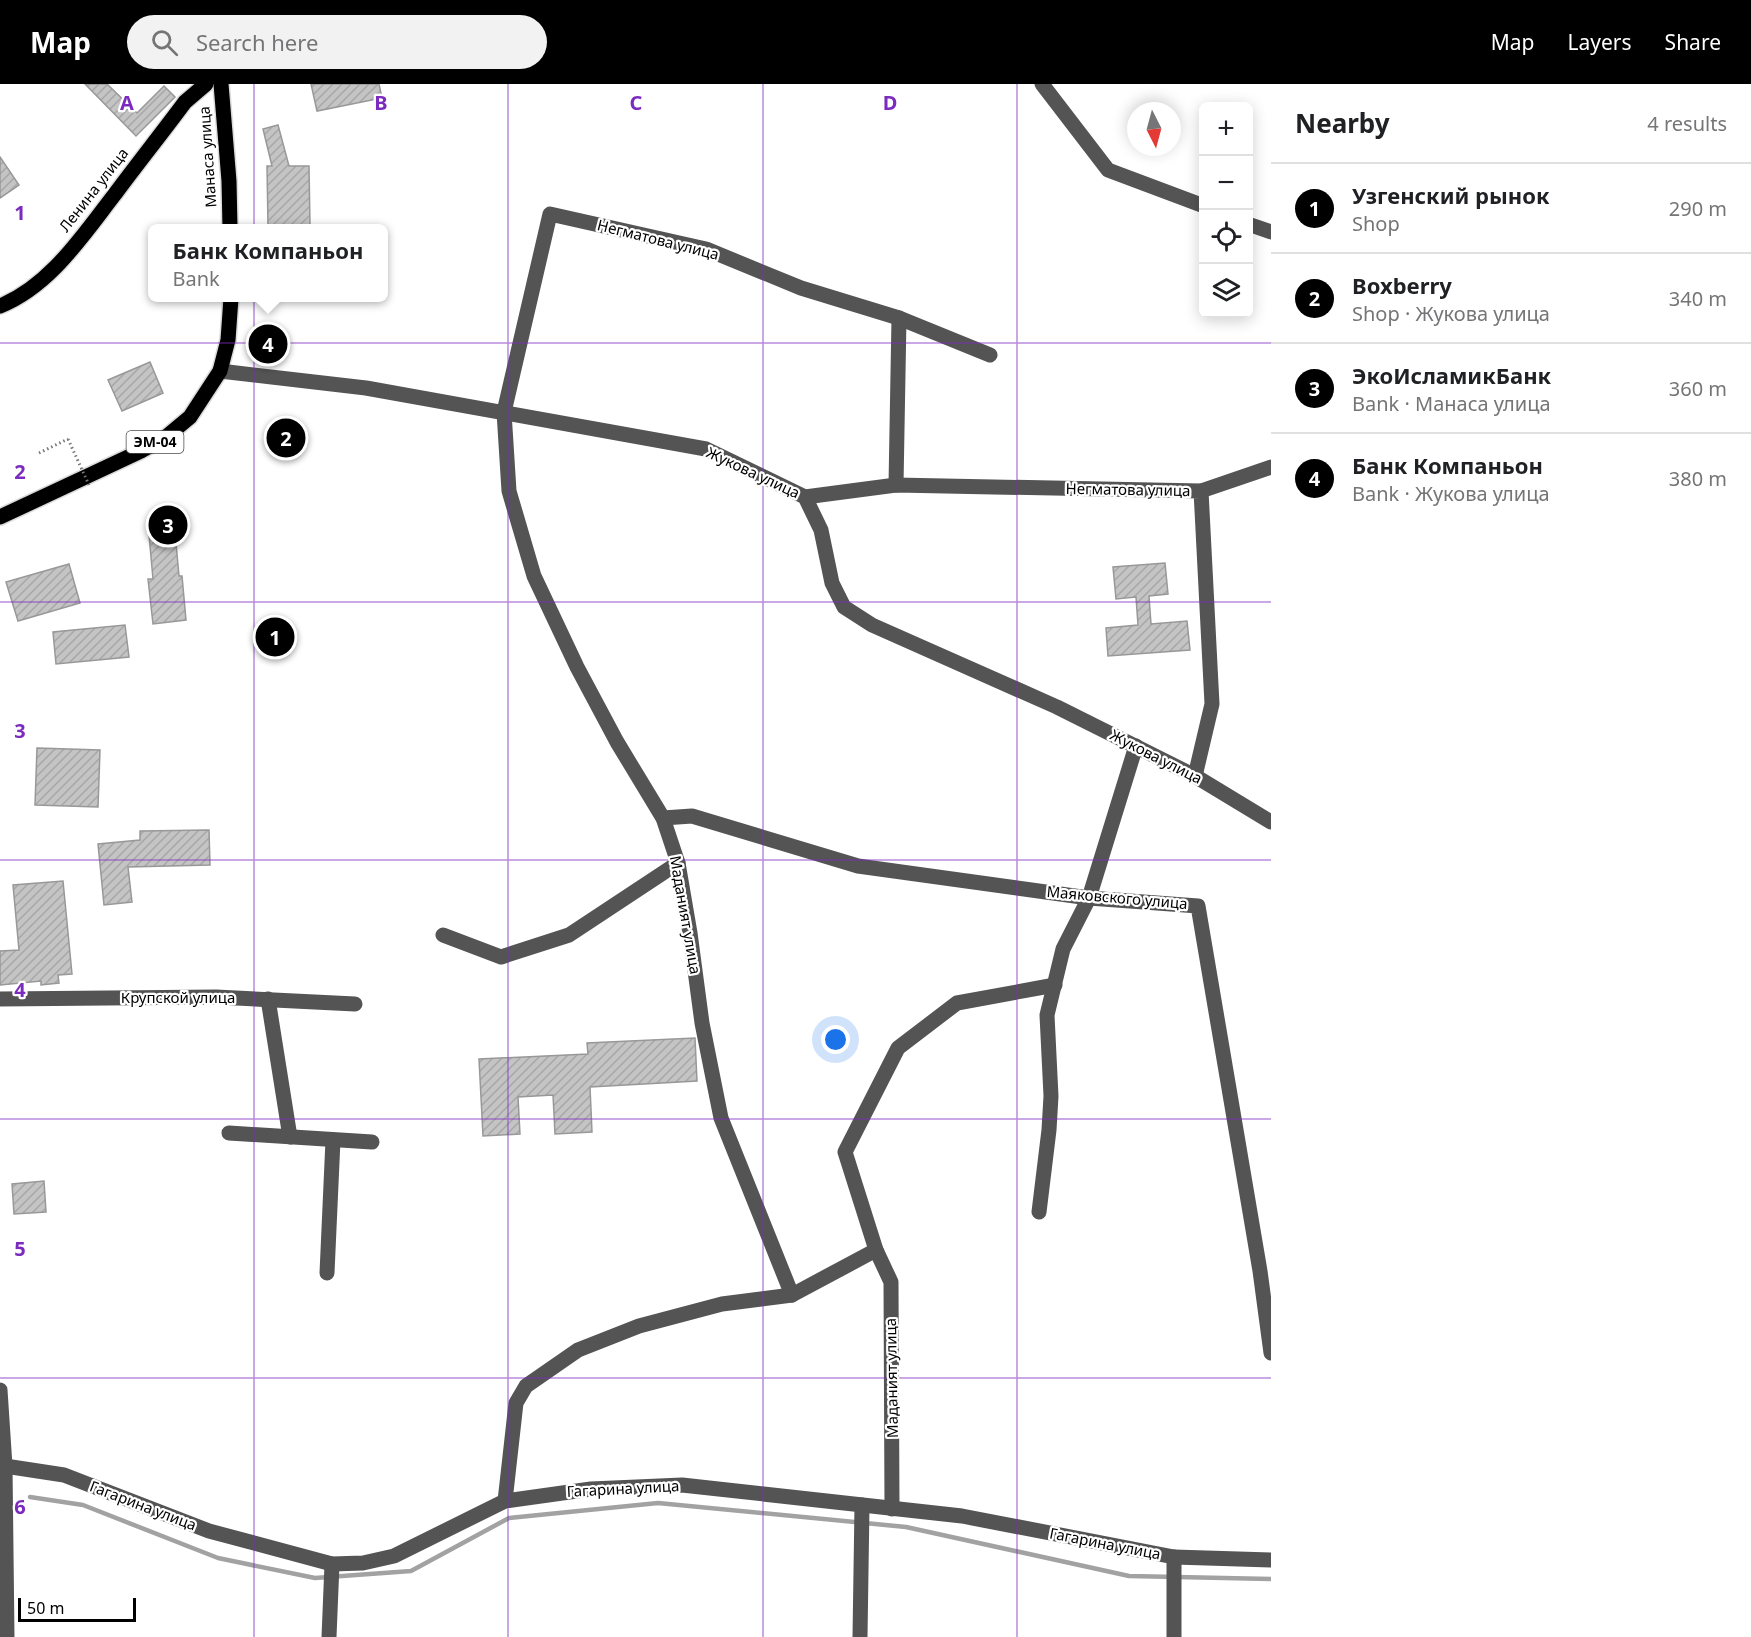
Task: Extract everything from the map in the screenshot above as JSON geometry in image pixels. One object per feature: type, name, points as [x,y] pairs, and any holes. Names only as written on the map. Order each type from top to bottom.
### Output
[{"type":"main road","name":"Ленина улица","points":[[0,306],[12,302],[43,278],[76,244],[185,102],[206,84]]},
{"type":"main road","name":"Манаса улица","points":[[221,84],[230,224]]},
{"type":"main road","name":"ЭМ-04","points":[[0,517],[141,451],[166,437],[190,417],[220,371],[228,340],[231,302]]},
{"type":"street","points":[[1042,84],[1108,170],[1199,204]]},
{"type":"street","name":"Негматова улица","points":[[504,412],[550,214],[706,249],[801,288],[899,318],[990,355]]},
{"type":"street","points":[[1253,226],[1271,232]]},
{"type":"street","points":[[896,485],[899,318]]},
{"type":"street","name":"Жукова улица","points":[[220,371],[366,388],[706,449],[805,497],[821,530],[832,583],[844,607],[872,625],[1057,707],[1136,746],[1195,776],[1271,822]]},
{"type":"street","name":"Маданият улица","points":[[504,412],[509,491],[534,576],[577,667],[612,733],[663,818],[678,863],[702,1023],[721,1118],[792,1295]]},
{"type":"street","points":[[1201,492],[1271,467]]},
{"type":"street","name":"Негматова улица","points":[[805,497],[896,485],[1201,492],[1212,704],[1195,776]]},
{"type":"street","points":[[1039,1212],[1051,1096],[1047,1015],[1064,949],[1089,898],[1136,746]]},
{"type":"street","name":"Маяковского улица","points":[[663,818],[692,816],[858,866],[1089,898],[1198,906],[1260,1271],[1271,1353]]},
{"type":"street","points":[[443,935],[501,957],[569,935],[678,863]]},
{"type":"street","name":"Маданият улица","points":[[892,1509],[891,1282],[876,1250],[845,1152],[898,1048],[957,1003],[1055,985]]},
{"type":"street","name":"Крупской улица","points":[[0,999],[216,997],[355,1004]]},
{"type":"street","points":[[268,999],[290,1137]]},
{"type":"street","points":[[229,1133],[372,1142]]},
{"type":"street","points":[[327,1273],[333,1140]]},
{"type":"street","points":[[505,1501],[516,1403],[526,1386],[578,1350],[639,1326],[722,1304],[792,1295],[876,1250]]},
{"type":"street","points":[[0,1390],[7,1637]]},
{"type":"street","name":"Гагарина улица","points":[[3,1466],[64,1475],[209,1531],[332,1563],[363,1563],[394,1556],[505,1501],[591,1489],[682,1485],[962,1516],[1174,1557],[1271,1560]]},
{"type":"street","points":[[860,1637],[862,1505]]},
{"type":"street","points":[[1174,1557],[1174,1637]]},
{"type":"street","points":[[329,1637],[332,1563]]},
{"type":"path","points":[[39,453],[68,439],[89,485]]},
{"type":"building","points":[[85,84],[107,84],[137,113],[164,86],[175,97],[136,136]]},
{"type":"building","points":[[311,84],[379,84],[382,98],[317,111]]},
{"type":"building","points":[[278,125],[289,166],[309,166],[310,224],[268,224],[267,166],[272,166],[263,129]]},
{"type":"building","points":[[0,157],[19,185],[0,198]]},
{"type":"building","points":[[150,362],[163,393],[122,411],[108,380]]},
{"type":"building","points":[[174,521],[186,620],[153,624],[148,579],[153,579],[148,524]]},
{"type":"building","points":[[1165,563],[1168,594],[1149,596],[1151,624],[1187,621],[1190,650],[1108,656],[1106,628],[1138,625],[1136,597],[1116,599],[1113,567]]},
{"type":"building","points":[[69,564],[80,603],[18,621],[6,582]]},
{"type":"building","points":[[125,625],[129,657],[56,664],[53,632]]},
{"type":"building","points":[[37,748],[100,750],[98,807],[35,805]]},
{"type":"building","points":[[209,830],[210,865],[128,867],[132,902],[104,905],[98,844],[140,840],[140,831]]},
{"type":"building","points":[[63,881],[72,974],[58,975],[59,983],[41,985],[41,981],[0,985],[0,951],[19,950],[13,885]]},
{"type":"building","points":[[695,1038],[697,1081],[590,1087],[592,1132],[555,1134],[553,1095],[518,1097],[520,1134],[483,1136],[479,1059],[588,1054],[587,1043]]},
{"type":"building","points":[[44,1181],[46,1212],[14,1214],[12,1184]]},
{"type":"waterway","points":[[30,1497],[83,1505],[218,1558],[315,1578],[411,1571],[509,1518],[658,1503],[906,1527],[1129,1576],[1271,1579]]},
{"type":"place","name":"Банк Компаньон","points":[[268,344]]},
{"type":"place","name":"Boxberry","points":[[286,438]]},
{"type":"place","name":"ЭкоИсламикБанк","points":[[168,525]]},
{"type":"place","name":"Узгенский рынок","points":[[275,637]]}]
